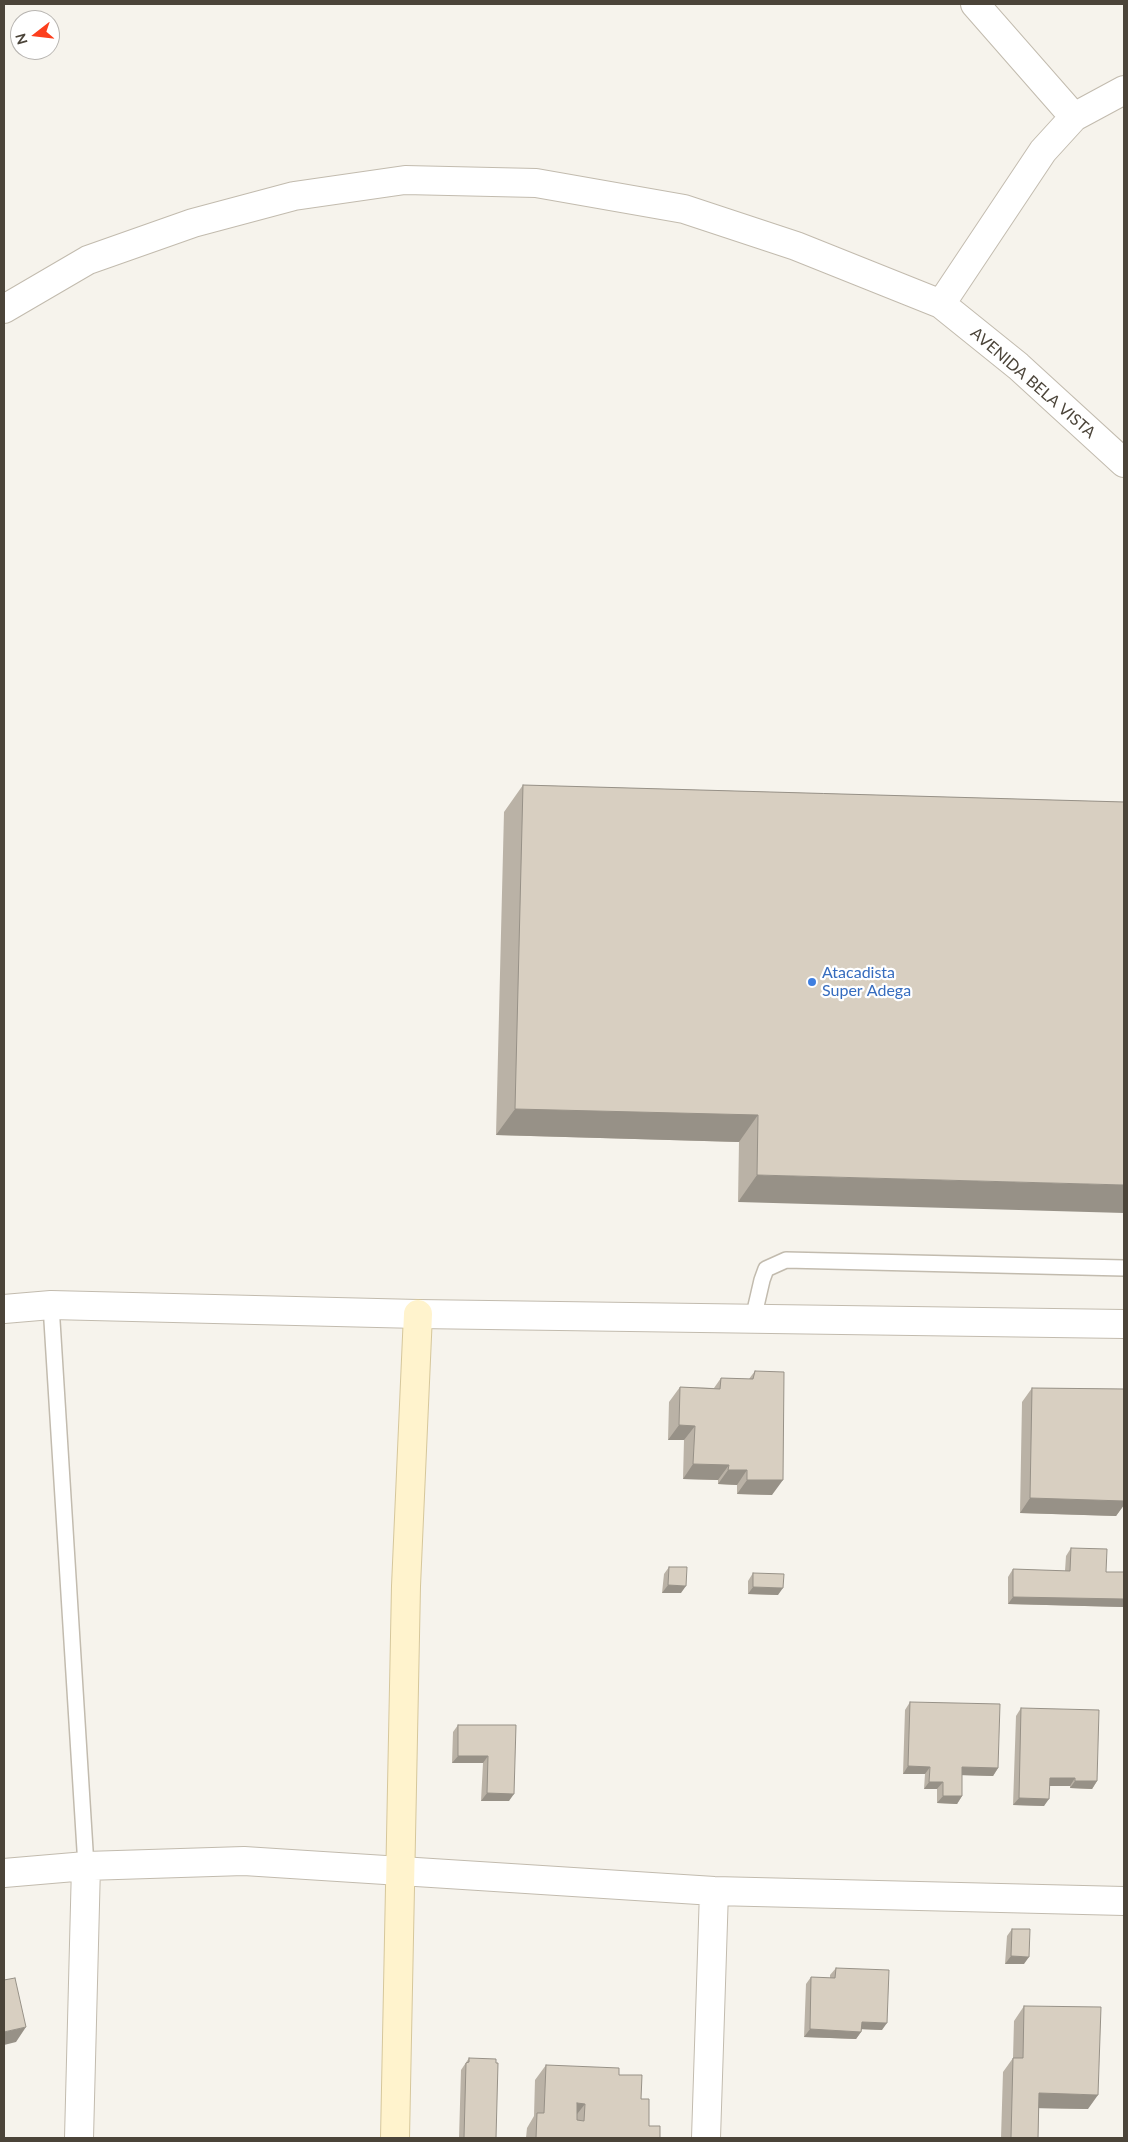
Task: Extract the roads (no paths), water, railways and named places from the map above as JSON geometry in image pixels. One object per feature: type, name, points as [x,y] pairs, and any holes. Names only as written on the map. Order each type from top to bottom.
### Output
[{"type":"street","points":[[975,4],[1074,117]]},
{"type":"street","points":[[941,304],[1043,151],[1074,117],[1124,90]]},
{"type":"street","name":"AVENIDA BELA VISTA","points":[[4,309],[88,260],[193,223],[294,196],[405,180],[536,183],[684,209],[796,246],[941,304],[1018,366],[1124,463]]},
{"type":"street","points":[[4,1309],[51,1305],[418,1314],[1124,1324]]},
{"type":"street","points":[[395,2138],[406,1586],[418,1314]]},
{"type":"street","points":[[4,1873],[86,1866],[244,1861],[714,1891],[1124,1901]]},
{"type":"street","points":[[79,2138],[86,1866]]},
{"type":"street","points":[[706,2138],[714,1891]]},
{"type":"lane","points":[[753,1319],[766,1269],[786,1260],[1124,1268]]},
{"type":"lane","points":[[51,1305],[86,1866]]},
{"type":"place","name":"Atacadista Super Adega","points":[[812,982]]}]
